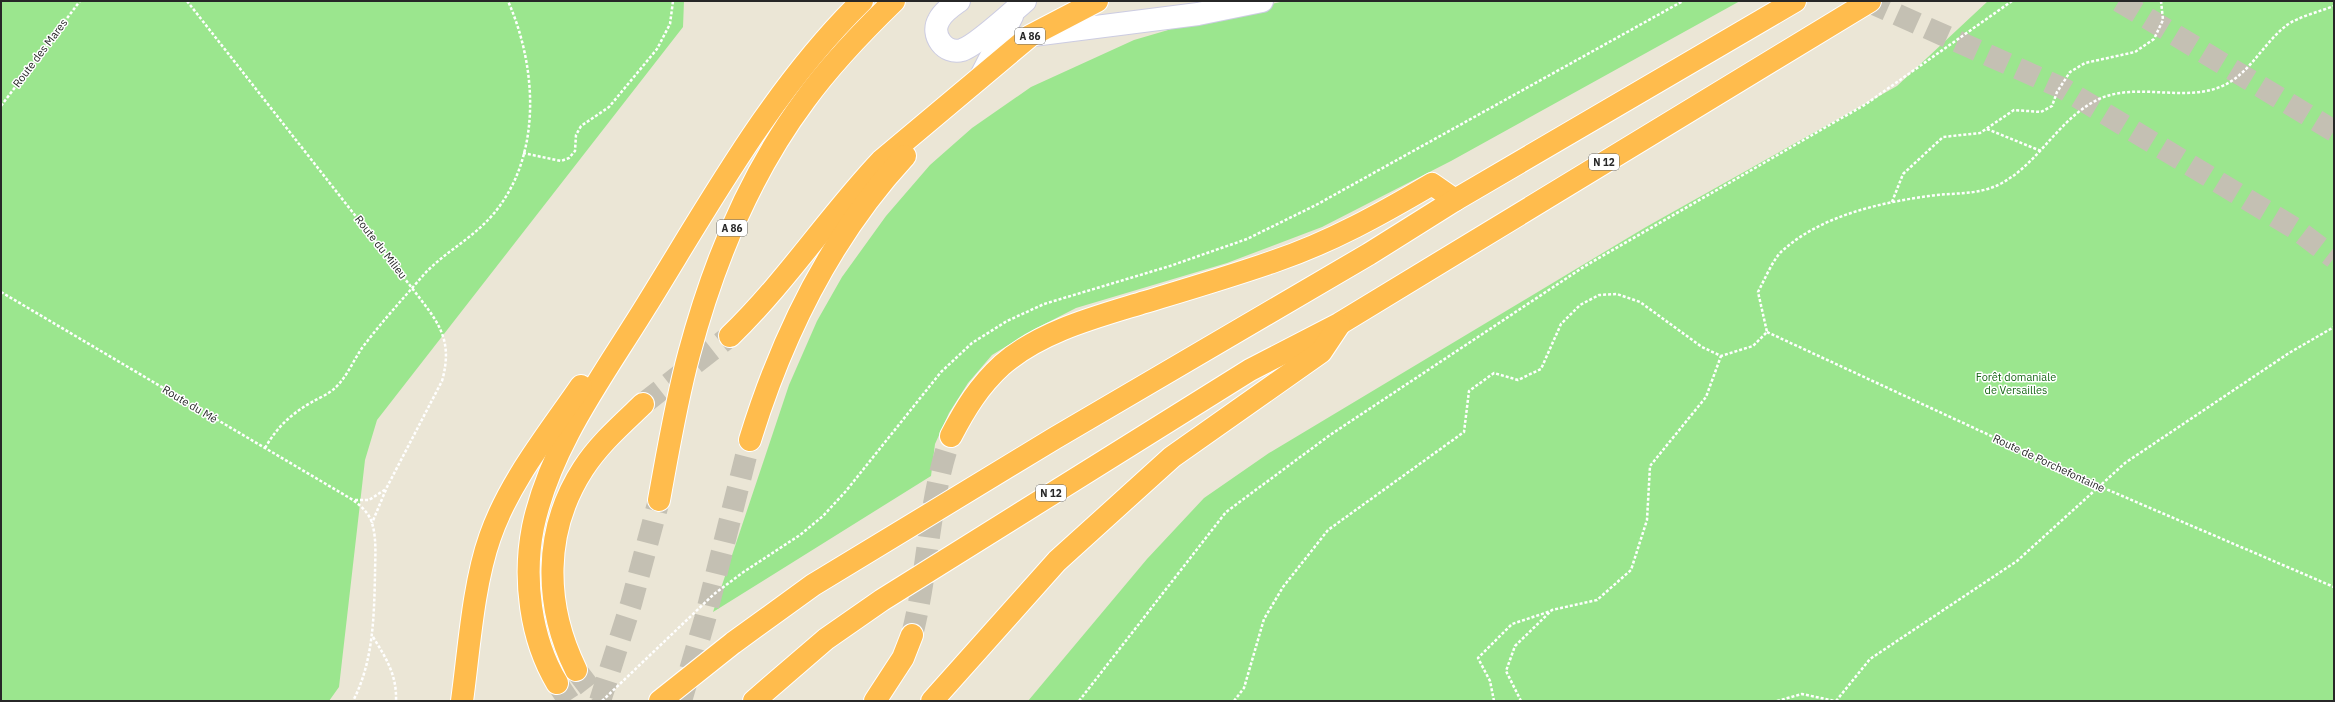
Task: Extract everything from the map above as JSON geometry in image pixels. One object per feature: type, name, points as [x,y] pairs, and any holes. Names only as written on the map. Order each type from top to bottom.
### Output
[{"type":"highway","points":[[462,701],[482,564],[499,514],[535,454],[633,309],[706,209],[795,77],[862,1]]},
{"type":"highway","name":"A 86","points":[[659,500],[689,355],[703,307],[738,213],[780,137],[805,100],[837,60],[894,1]]},
{"type":"highway","name":"A 86","points":[[750,440],[762,400],[786,338],[811,287],[864,208],[897,165],[976,80],[1030,36],[1097,1]]},
{"type":"highway","points":[[660,701],[733,643],[813,585],[1055,438],[1369,254],[1455,200],[1795,1]]},
{"type":"highway","name":"N 12","points":[[754,701],[826,639],[882,600],[1250,370],[1339,324],[1870,1]]},
{"type":"highway","points":[[730,336],[757,310],[860,184],[881,161],[976,80]]},
{"type":"highway","points":[[951,436],[971,399],[985,382],[1019,353],[1055,333],[1105,314],[1231,276],[1321,244],[1376,218],[1432,184],[1455,200]]},
{"type":"highway","points":[[557,684],[549,670],[536,630],[528,577],[532,534],[540,501],[550,474],[578,417],[706,209]]},
{"type":"highway","points":[[916,701],[1057,561],[1172,457],[1320,352],[1339,324]]},
{"type":"highway","points":[[576,670],[562,637],[552,592],[551,569],[556,535],[570,494],[583,470],[600,447],[643,404]]},
{"type":"highway","points":[[932,701],[1057,561]]},
{"type":"highway","points":[[875,701],[903,658],[912,635]]},
{"type":"lane","points":[[959,1],[943,14],[936,26],[938,39],[942,45],[955,50],[968,47],[1020,5]]},
{"type":"lane","points":[[1030,36],[1198,14],[1262,1]]},
{"type":"lane","points":[[976,80],[1020,5]]},
{"type":"path","name":"Route des Mares","points":[[1,106],[80,1]]},
{"type":"path","name":"Route du Milieu","points":[[187,1],[412,288],[438,324],[445,339],[446,366],[433,401],[387,487],[372,523]]},
{"type":"path","points":[[265,448],[284,421],[298,410],[334,389],[344,378],[361,349],[429,268],[474,233],[502,204],[516,178],[532,111],[525,49],[508,1]]},
{"type":"path","points":[[523,153],[561,161],[569,158],[575,151],[576,135],[581,126],[609,107],[657,49],[670,24],[673,1]]},
{"type":"path","points":[[1079,701],[1226,512],[1330,435],[1585,266],[1866,104],[2012,1]]},
{"type":"path","points":[[1892,202],[1903,174],[1943,137],[1980,133],[2014,110],[2041,112],[2052,106],[2057,92],[2070,72],[2085,64],[2135,52],[2142,48],[2154,38],[2163,20],[2161,1]]},
{"type":"path","points":[[1234,701],[1244,688],[1264,619],[1283,587],[1328,530],[1464,432],[1469,391],[1494,373],[1518,380],[1540,369],[1561,324],[1580,305],[1599,296],[1617,294],[1640,302],[1702,347],[1721,356],[1753,346],[1767,332],[1758,292],[1780,252],[1828,220],[1892,202],[1931,195],[1961,195],[1981,192],[2002,183],[2041,151],[2069,118],[2100,99],[2127,92],[2195,93],[2220,87],[2238,78],[2287,25],[2334,6]]},
{"type":"path","points":[[1986,129],[2041,151]]},
{"type":"path","name":"Route du Mé","points":[[1,292],[353,500],[367,513],[372,523]]},
{"type":"path","points":[[1777,701],[1802,694],[1835,701],[1870,659],[2016,560],[2125,463],[2289,353],[2334,327]]},
{"type":"path","name":"Route de Porchefontaine","points":[[1767,332],[2099,486],[2334,587]]},
{"type":"path","points":[[1494,701],[1490,681],[1478,658],[1512,624],[1552,610],[1597,600],[1631,570],[1647,520],[1650,466],[1706,397],[1721,356]]},
{"type":"path","points":[[353,500],[363,501],[375,498],[387,487]]},
{"type":"path","points":[[353,701],[368,662],[372,637],[375,552],[372,523]]},
{"type":"path","points":[[1520,701],[1506,671],[1516,646],[1552,610]]},
{"type":"path","points":[[372,637],[391,667],[396,690],[396,701]]},
{"type":"green space","points":[[1,1],[684,1],[683,27],[377,420],[365,460],[339,687],[329,701],[1,701]]},
{"type":"green space","points":[[1285,1],[1740,1],[1451,161],[1322,227],[1227,263],[1076,308],[1033,330],[992,355],[968,383],[949,413],[935,444],[931,476],[713,612],[789,385],[817,321],[842,277],[886,216],[930,165],[972,128],[1031,87],[1134,40],[1216,16]]},
{"type":"green space","name":"Forêt domaniale de Versailles","points":[[1988,1],[2334,1],[2334,701],[1028,701],[1147,559],[1204,498],[1269,453],[1646,227],[1897,86]]},
{"type":"tunnel","points":[[1867,1],[2064,89],[2296,229],[2334,258]]},
{"type":"tunnel","points":[[2119,1],[2334,131]]},
{"type":"tunnel","points":[[643,404],[730,336]]},
{"type":"tunnel","points":[[912,635],[918,610],[933,510],[943,460],[951,436]]},
{"type":"tunnel","points":[[681,701],[705,619],[750,440]]},
{"type":"tunnel","points":[[600,701],[631,604],[659,500]]},
{"type":"tunnel","points":[[576,670],[600,701]]},
{"type":"tunnel","points":[[557,683],[569,701]]}]
